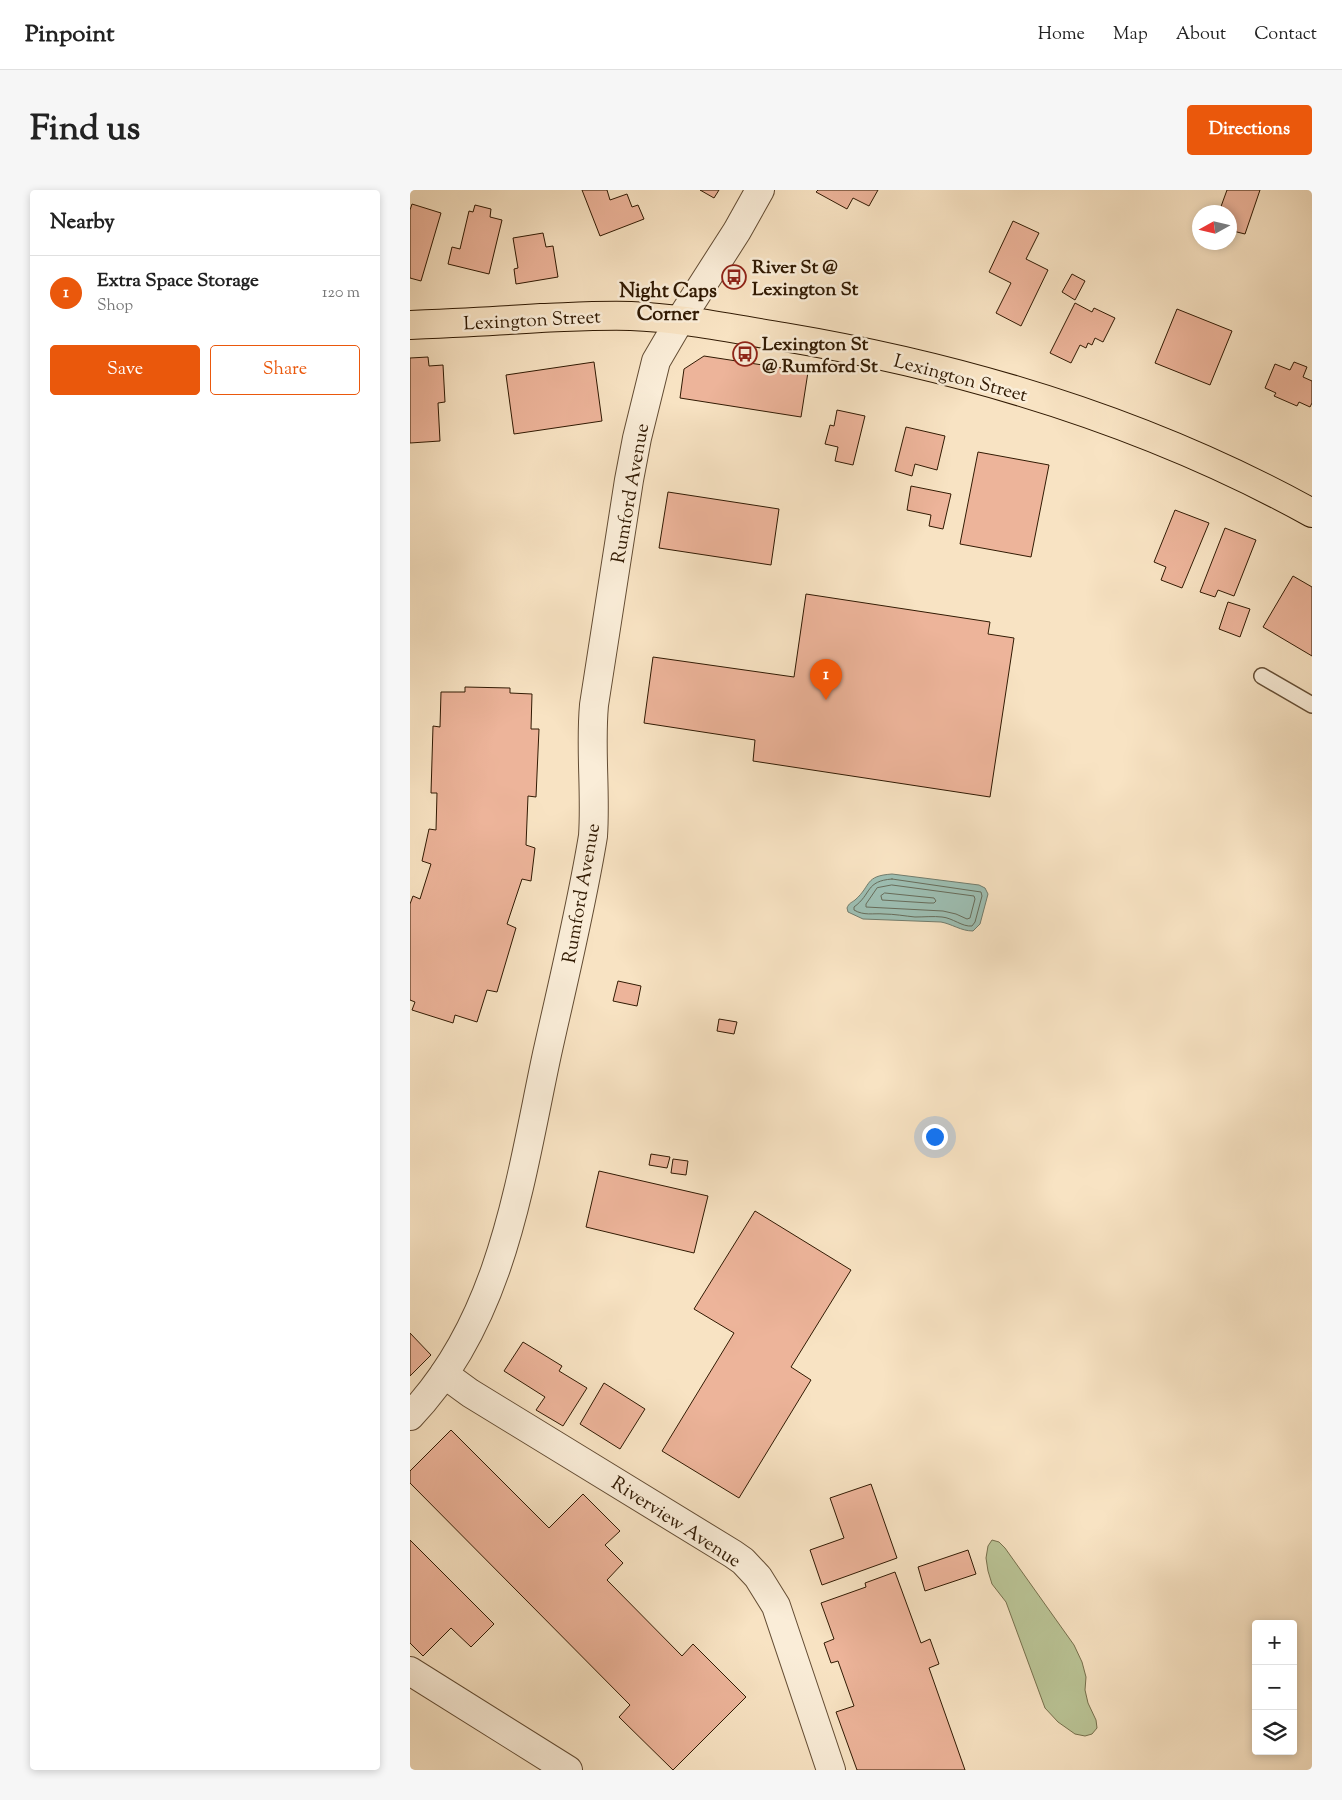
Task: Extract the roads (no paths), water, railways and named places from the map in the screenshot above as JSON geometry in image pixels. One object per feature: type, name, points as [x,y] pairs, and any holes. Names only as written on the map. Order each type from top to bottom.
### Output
[{"type":"main road","name":"Lexington Street","points":[[410,325],[590,316],[628,316],[680,320],[857,350],[949,371],[1094,416],[1164,443],[1312,513]]},
{"type":"street","name":"Rumford Avenue","points":[[410,1416],[428,1397],[471,1330],[496,1270],[518,1190],[592,844],[594,818],[592,748],[594,705],[632,461],[653,368],[660,352],[737,231],[760,190]]},
{"type":"street","name":"Riverview Avenue","points":[[444,1374],[470,1393],[733,1554],[751,1568],[765,1586],[781,1618],[831,1770]]},
{"type":"street","points":[[410,1671],[568,1770]]},
{"type":"lane","points":[[1262,676],[1312,705]]},
{"type":"water","points":[[892,874],[979,885],[985,888],[988,894],[980,924],[973,931],[969,931],[941,922],[863,919],[848,912],[847,908],[849,905],[860,895],[872,879]]},
{"type":"place","name":"River St @ Lexington St","points":[[734,277]]},
{"type":"place","name":"Lexington St @ Rumford St","points":[[745,354]]},
{"type":"place","name":"Extra Space Storage","points":[[826,700]]},
{"type":"district","name":"Night Caps Corner","points":[[668,302]]}]
